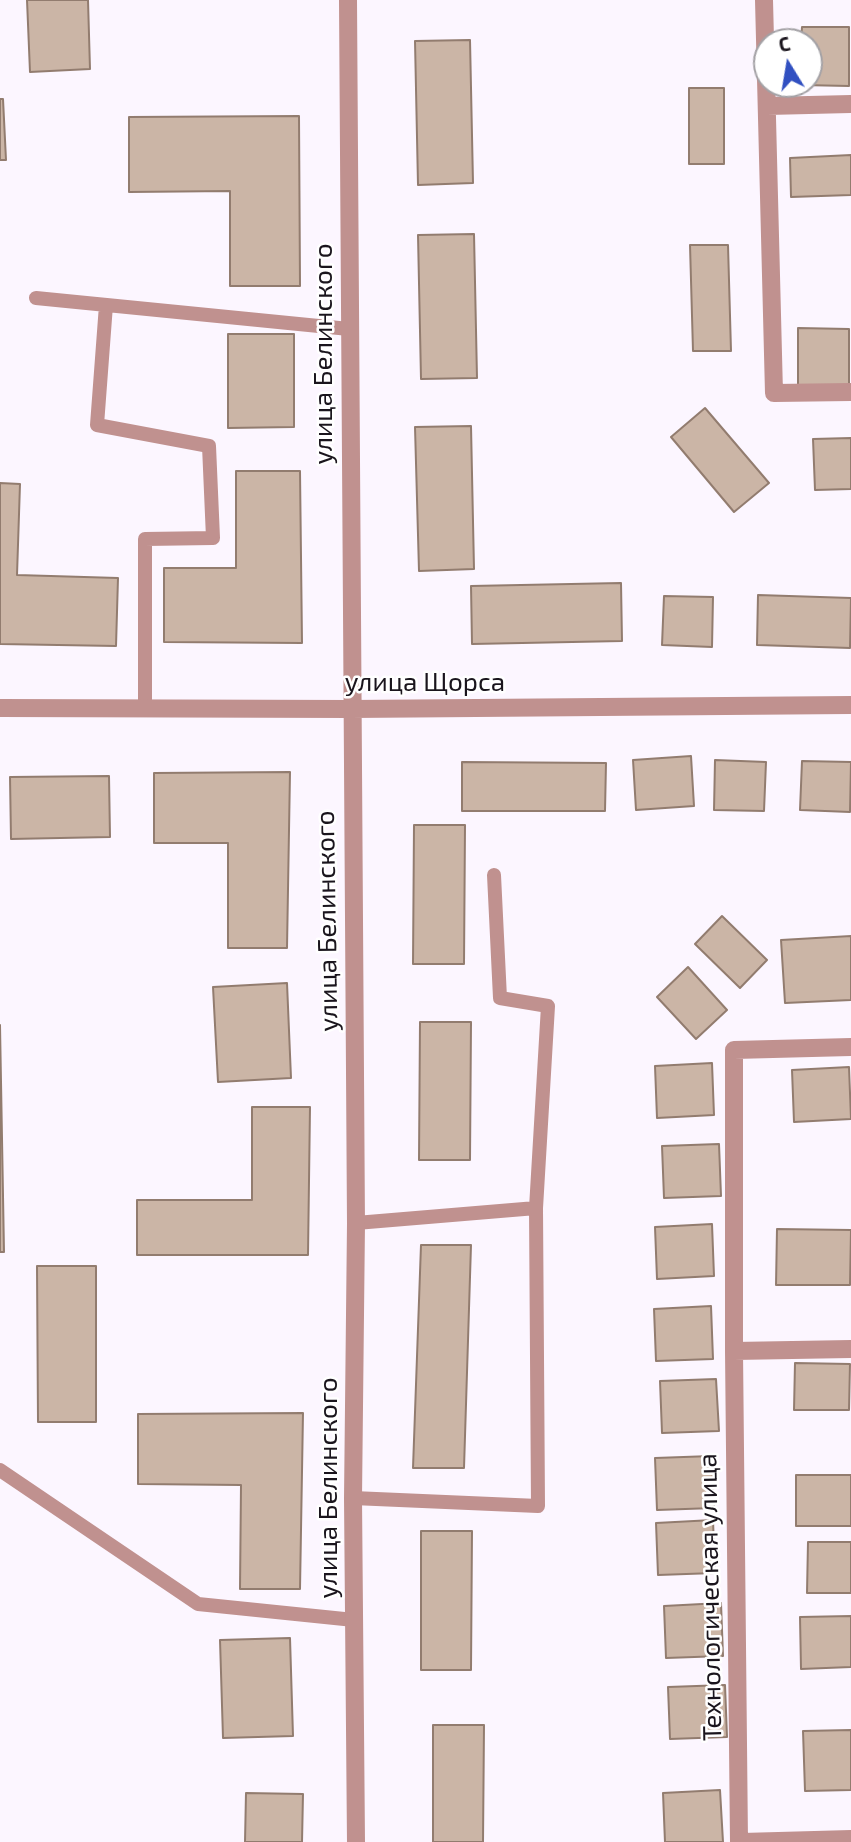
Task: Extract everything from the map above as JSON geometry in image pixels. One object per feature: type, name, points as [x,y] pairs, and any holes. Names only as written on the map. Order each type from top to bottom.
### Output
[{"type":"street","name":"улица Белинского","points":[[348,0],[356,1223],[353,1498],[356,1842]]},
{"type":"street","points":[[764,0],[774,393],[851,393]]},
{"type":"street","points":[[767,106],[851,104]]},
{"type":"street","name":"улица Щорса","points":[[0,708],[351,709],[851,705]]},
{"type":"street","name":"Технологическая улица","points":[[851,1047],[734,1050],[734,1351],[741,1842],[851,1839]]},
{"type":"street","points":[[734,1351],[851,1349]]},
{"type":"lane","points":[[36,298],[349,328]]},
{"type":"lane","points":[[106,305],[97,425],[209,446],[212,538],[145,539],[145,708]]},
{"type":"lane","points":[[353,1498],[538,1506],[536,1208],[548,1006],[499,998],[494,875]]},
{"type":"lane","points":[[356,1223],[536,1208]]},
{"type":"lane","points":[[0,1470],[198,1604],[354,1620]]},
{"type":"building","points":[[27,0],[88,0],[90,69],[30,72]]},
{"type":"building","points":[[849,27],[849,86],[823,85],[823,28],[802,28]]},
{"type":"building","points":[[470,40],[473,183],[418,185],[415,41]]},
{"type":"building","points":[[689,88],[724,88],[724,164],[689,164]]},
{"type":"building","points":[[0,99],[3,99],[6,160],[0,160]]},
{"type":"building","points":[[299,116],[300,286],[230,286],[230,191],[129,192],[129,117]]},
{"type":"building","points":[[851,155],[851,195],[791,197],[790,158]]},
{"type":"building","points":[[474,234],[477,378],[421,379],[418,235]]},
{"type":"building","points":[[690,245],[728,245],[731,351],[693,351]]},
{"type":"building","points":[[798,328],[849,329],[849,388],[798,388]]},
{"type":"building","points":[[228,334],[294,334],[294,427],[228,428]]},
{"type":"building","points":[[705,408],[769,483],[734,512],[671,437]]},
{"type":"building","points":[[471,426],[474,569],[419,571],[415,427]]},
{"type":"building","points":[[851,438],[851,489],[815,490],[813,439]]},
{"type":"building","points":[[236,471],[300,471],[302,643],[164,642],[164,568],[236,568]]},
{"type":"building","points":[[0,483],[20,484],[17,575],[118,578],[116,646],[0,644]]},
{"type":"building","points":[[621,583],[622,641],[472,644],[471,586]]},
{"type":"building","points":[[758,595],[851,598],[850,648],[757,645]]},
{"type":"building","points":[[664,596],[713,597],[712,647],[662,645]]},
{"type":"building","points":[[691,756],[694,806],[636,810],[633,760]]},
{"type":"building","points":[[715,760],[766,762],[764,811],[714,810]]},
{"type":"building","points":[[802,761],[851,762],[850,812],[800,810]]},
{"type":"building","points":[[462,762],[606,763],[605,811],[462,811]]},
{"type":"building","points":[[290,772],[287,948],[228,948],[228,843],[154,843],[154,773]]},
{"type":"building","points":[[109,776],[110,837],[11,839],[10,777]]},
{"type":"building","points":[[414,825],[465,825],[464,964],[413,964]]},
{"type":"building","points":[[722,916],[767,960],[740,988],[695,944]]},
{"type":"building","points":[[851,936],[851,1000],[785,1003],[781,940]]},
{"type":"building","points":[[688,967],[727,1010],[696,1039],[657,997]]},
{"type":"building","points":[[287,983],[291,1078],[218,1082],[213,987]]},
{"type":"building","points":[[420,1022],[471,1022],[470,1160],[419,1160]]},
{"type":"building","points":[[0,1025],[4,1252],[0,1252]]},
{"type":"building","points":[[712,1063],[714,1115],[657,1118],[655,1066]]},
{"type":"building","points":[[849,1067],[851,1119],[794,1122],[792,1070]]},
{"type":"building","points":[[252,1107],[310,1107],[308,1255],[137,1255],[137,1200],[252,1200]]},
{"type":"building","points":[[719,1144],[721,1196],[664,1198],[662,1146]]},
{"type":"building","points":[[712,1224],[714,1276],[657,1279],[655,1227]]},
{"type":"building","points":[[777,1229],[851,1230],[850,1285],[776,1285]]},
{"type":"building","points":[[421,1245],[471,1245],[464,1468],[413,1468]]},
{"type":"building","points":[[37,1266],[96,1266],[96,1422],[38,1422]]},
{"type":"building","points":[[711,1306],[713,1359],[656,1361],[654,1309]]},
{"type":"building","points":[[795,1363],[850,1364],[849,1410],[794,1410]]},
{"type":"building","points":[[716,1379],[719,1431],[662,1433],[660,1381]]},
{"type":"building","points":[[303,1413],[300,1589],[240,1589],[241,1485],[138,1484],[138,1414]]},
{"type":"building","points":[[712,1456],[714,1508],[657,1510],[655,1458]]},
{"type":"building","points":[[796,1475],[851,1475],[851,1526],[796,1526]]},
{"type":"building","points":[[713,1520],[715,1573],[658,1575],[656,1523]]},
{"type":"building","points":[[421,1531],[472,1531],[471,1670],[421,1670]]},
{"type":"building","points":[[808,1542],[851,1542],[851,1593],[807,1593]]},
{"type":"building","points":[[721,1603],[723,1656],[666,1658],[664,1606]]},
{"type":"building","points":[[851,1616],[851,1667],[801,1669],[800,1617]]},
{"type":"building","points":[[290,1638],[293,1736],[223,1738],[220,1640]]},
{"type":"building","points":[[725,1685],[727,1737],[670,1739],[668,1687]]},
{"type":"building","points":[[433,1725],[484,1725],[483,1842],[433,1842]]},
{"type":"building","points":[[851,1730],[851,1790],[805,1791],[803,1731]]},
{"type":"building","points":[[720,1790],[723,1842],[665,1842],[663,1793]]},
{"type":"building","points":[[246,1793],[303,1794],[302,1842],[245,1842]]}]
